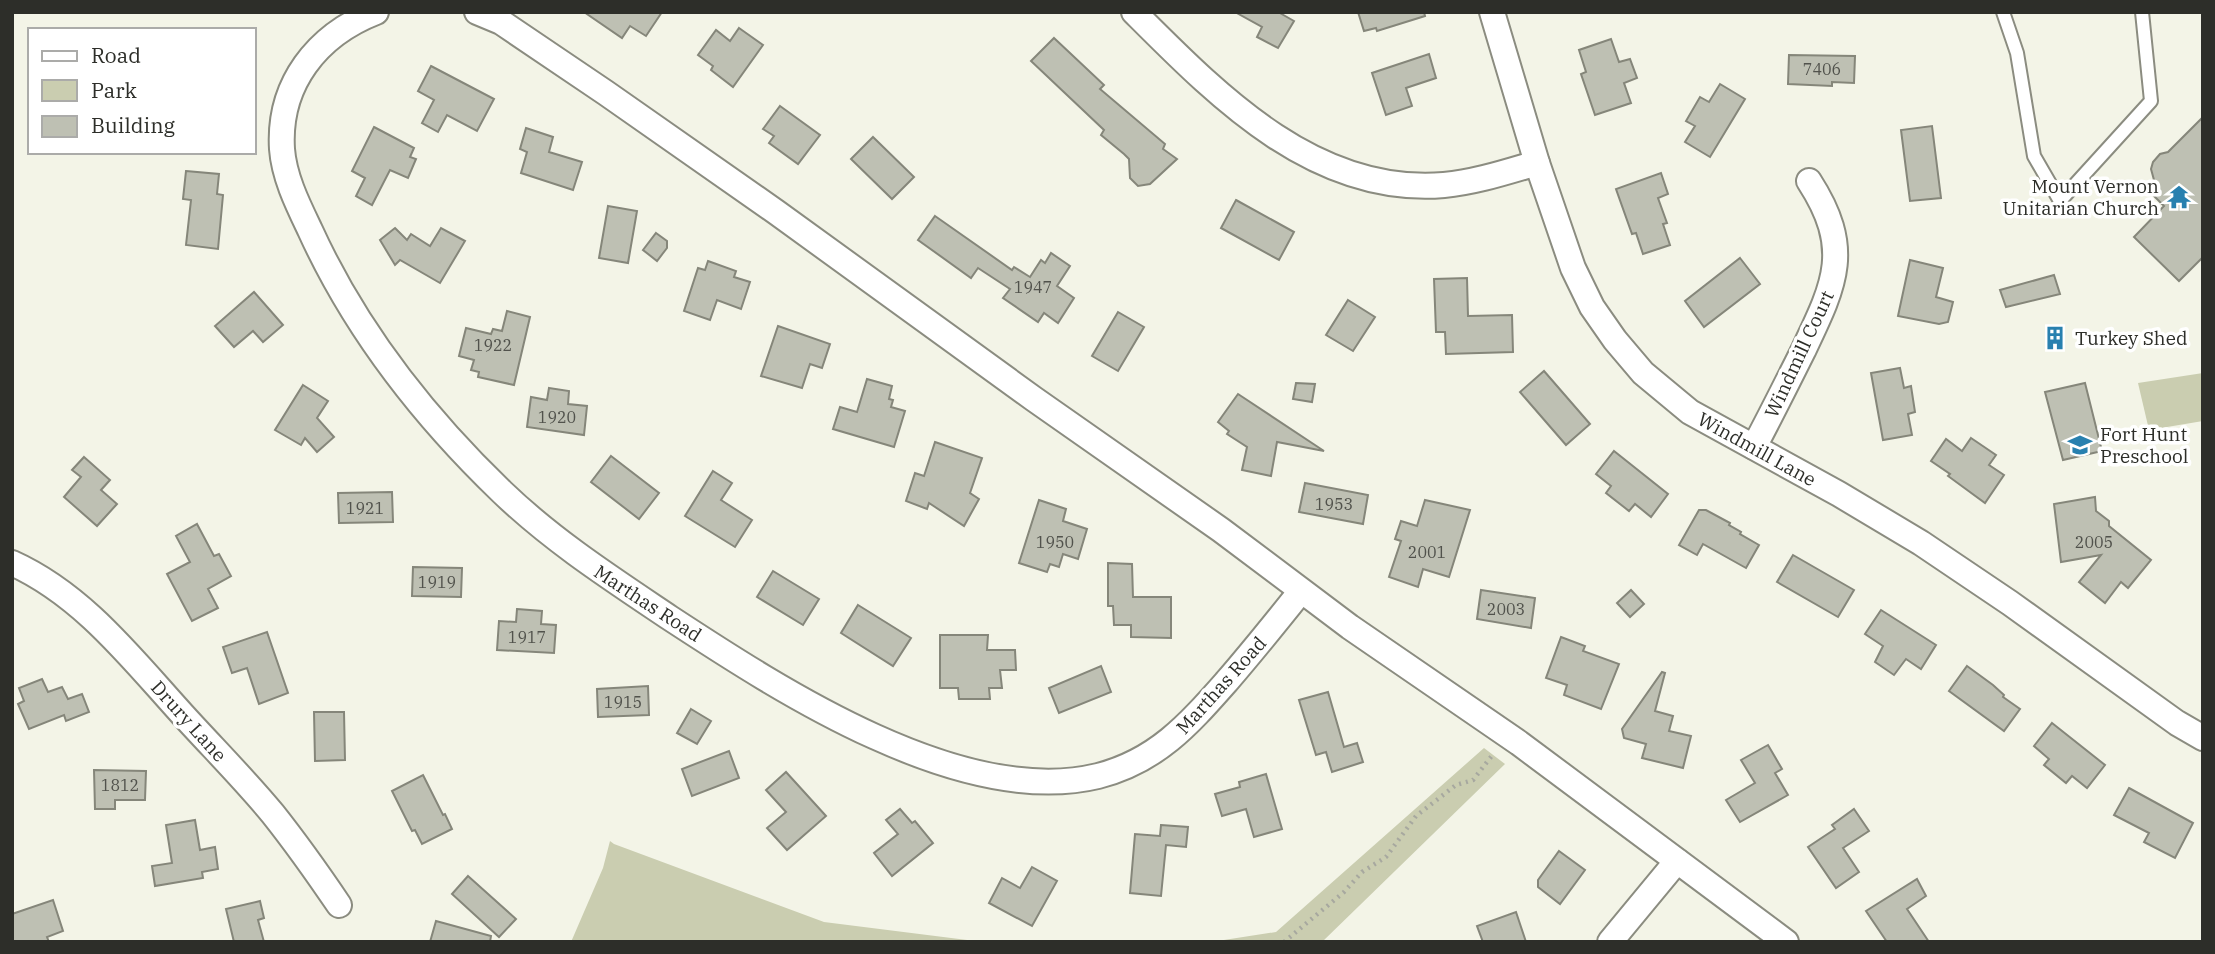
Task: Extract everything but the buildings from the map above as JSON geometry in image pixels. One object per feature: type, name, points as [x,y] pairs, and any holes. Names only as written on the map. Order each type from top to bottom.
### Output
[{"type":"street","name":"Marthas Road","points":[[376,12],[333,34],[312,55],[302,68],[290,93],[285,112],[282,151],[286,171],[324,262],[388,363],[428,413],[503,494],[581,559],[720,651],[785,690],[903,748],[989,776],[1016,781],[1073,781],[1102,775],[1148,755],[1187,726],[1255,649],[1301,591]]},
{"type":"street","points":[[477,12],[501,22],[696,156],[1221,530],[1350,627],[1519,743],[1786,942]]},
{"type":"street","points":[[1134,12],[1175,53],[1240,109],[1290,146],[1330,167],[1385,183],[1441,185],[1482,179],[1537,163]]},
{"type":"street","name":"Windmill Lane","points":[[1492,12],[1537,163],[1573,268],[1592,307],[1643,373],[1690,412],[1839,494],[1921,543],[2010,603],[2177,723],[2203,738]]},
{"type":"street","name":"Windmill Court","points":[[1754,447],[1824,308],[1834,278],[1836,258],[1833,232],[1824,203],[1810,181]]},
{"type":"street","name":"Drury Lane","points":[[12,564],[44,579],[75,601],[125,651],[272,813],[340,905]]},
{"type":"street","points":[[1610,942],[1677,861]]},
{"type":"lane","points":[[2003,12],[2017,53],[2034,156],[2060,201],[2151,101],[2142,12]]},
{"type":"path","points":[[1284,942],[1344,892],[1362,872],[1386,857],[1416,816],[1456,785],[1473,780],[1493,755]]},
{"type":"green space","points":[[2203,373],[2203,421],[2149,430],[2138,383]]},
{"type":"green space","points":[[1484,748],[1505,764],[1322,942],[1211,942],[1276,932]]},
{"type":"green space","points":[[610,841],[824,922],[983,942],[571,942],[603,868]]},
{"type":"place","name":"Mount Vernon Unitarian Church","points":[[2179,197]]},
{"type":"place","name":"Turkey Shed","points":[[2055,338]]},
{"type":"place","name":"Fort Hunt Preschool","points":[[2080,445]]}]
